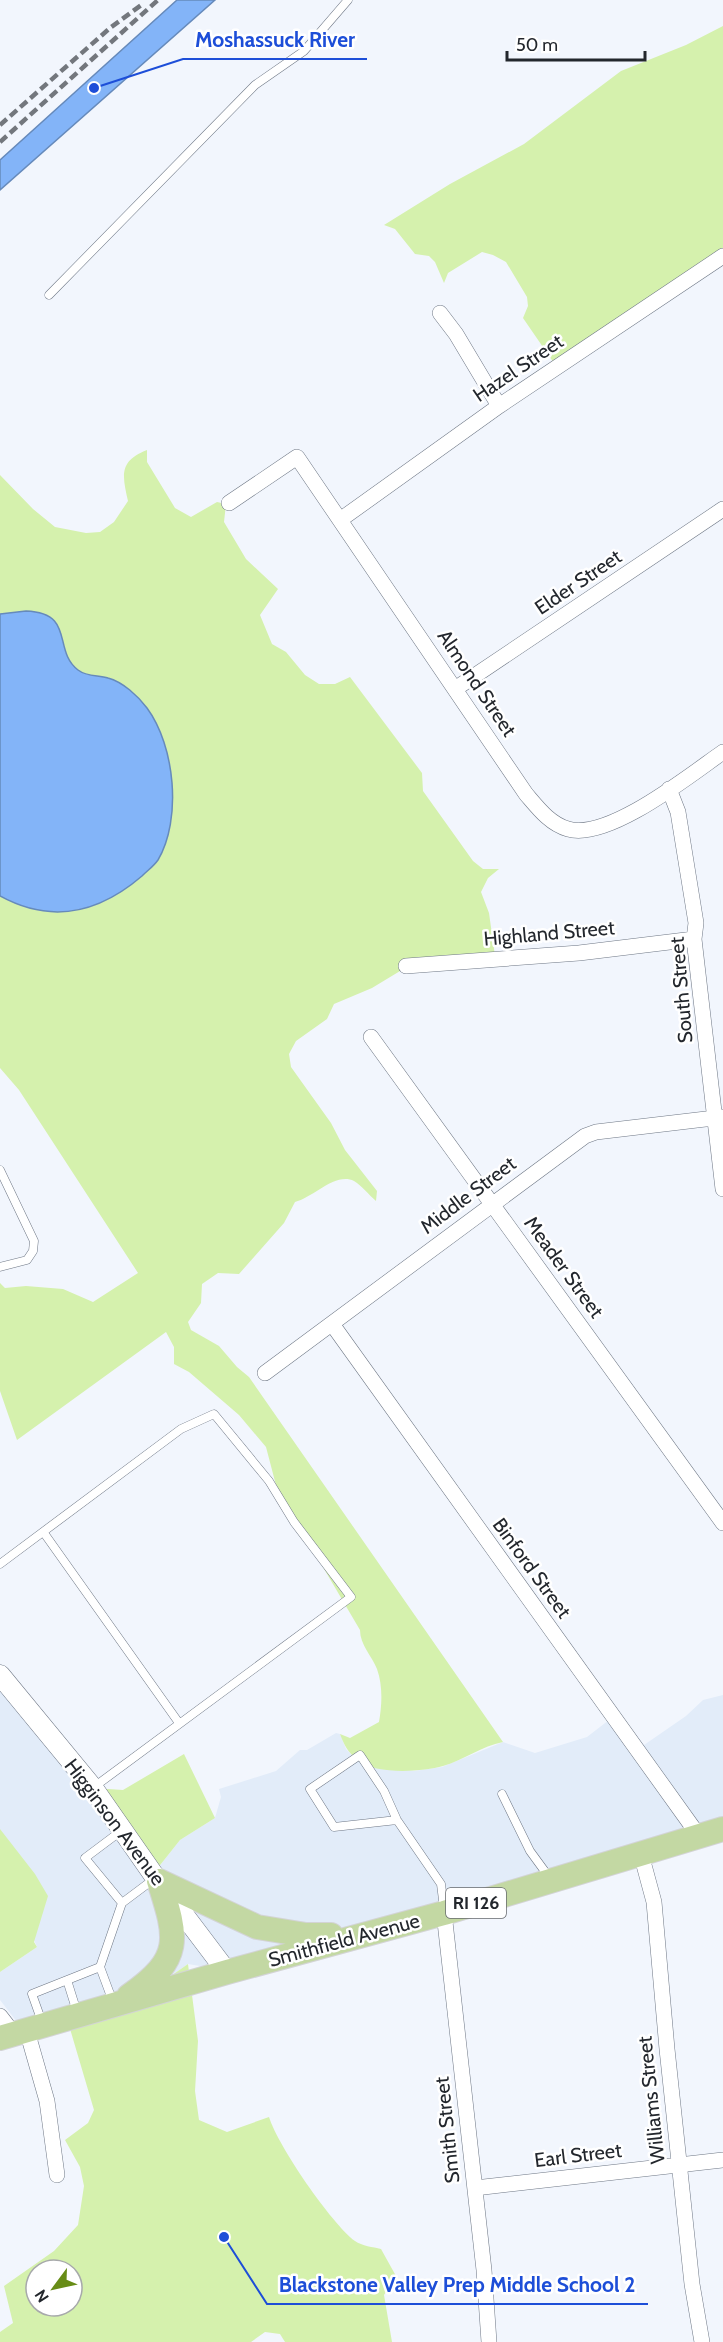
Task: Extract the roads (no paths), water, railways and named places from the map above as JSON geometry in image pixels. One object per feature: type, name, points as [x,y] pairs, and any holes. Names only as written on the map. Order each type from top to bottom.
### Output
[{"type":"main road","name":"Smithfield Avenue","points":[[17,2029],[115,2006],[227,1972],[444,1913],[723,1829]]},
{"type":"main road","points":[[157,1879],[257,1928],[306,1935],[355,1937]]},
{"type":"main road","points":[[115,2006],[152,1979],[162,1969],[172,1950],[171,1915],[157,1879]]},
{"type":"street","name":"Hazel Street","points":[[340,519],[499,406],[723,256]]},
{"type":"street","points":[[440,314],[456,334],[499,406]]},
{"type":"street","name":"Almond Street","points":[[229,503],[297,457],[526,794],[554,823],[577,831],[601,828],[616,822],[723,752]]},
{"type":"street","name":"Elder Street","points":[[455,689],[723,509]]},
{"type":"street","name":"South Street","points":[[669,789],[678,812],[696,923],[694,939],[719,1117],[723,1189]]},
{"type":"street","name":"Highland Street","points":[[406,966],[579,953],[694,939]]},
{"type":"street","name":"Meader Street","points":[[371,1037],[723,1523]]},
{"type":"street","name":"Middle Street","points":[[265,1372],[585,1136],[596,1132],[719,1117]]},
{"type":"street","name":"Binford Street","points":[[332,1324],[699,1836]]},
{"type":"street","name":"Higginson Avenue","points":[[0,1675],[93,1788],[157,1879],[227,1972]]},
{"type":"street","name":"Williams Street","points":[[641,1854],[654,1902],[692,2284],[702,2342]]},
{"type":"street","name":"Smith Street","points":[[444,1913],[484,2270],[489,2342]]},
{"type":"street","points":[[17,2029],[47,2101],[57,2175]]},
{"type":"street","name":"Earl Street","points":[[475,2188],[723,2160]]},
{"type":"lane","points":[[49,295],[255,85],[304,51],[348,0]]},
{"type":"lane","points":[[0,1170],[34,1241],[33,1251],[27,1260],[0,1267]]},
{"type":"lane","points":[[0,1564],[181,1429],[214,1414],[269,1481],[294,1522],[351,1597],[93,1788]]},
{"type":"lane","points":[[44,1533],[179,1723]]},
{"type":"lane","points":[[397,1820],[334,1827],[310,1789],[360,1755],[384,1791],[397,1820],[441,1884],[444,1913]]},
{"type":"lane","points":[[502,1794],[530,1851],[552,1880]]},
{"type":"lane","points":[[122,1903],[85,1858],[123,1830]]},
{"type":"lane","points":[[115,2006],[100,1967],[122,1903],[157,1879]]},
{"type":"lane","points":[[17,2029],[32,1994],[100,1967]]},
{"type":"lane","points":[[68,1980],[78,2016]]},
{"type":"water","points":[[177,0],[215,0],[0,190],[0,160]]},
{"type":"water","points":[[26,611],[42,613],[52,618],[58,625],[70,662],[78,670],[85,674],[114,680],[125,686],[139,699],[156,724],[169,762],[172,783],[170,824],[166,843],[158,860],[126,889],[92,906],[74,910],[56,912],[38,910],[19,905],[0,896],[0,614]]},
{"type":"railway","points":[[0,142],[158,0]]},
{"type":"railway","points":[[0,125],[110,28],[144,3]]},
{"type":"place","name":"Moshassuck River","points":[[94,88]]},
{"type":"place","name":"Blackstone Valley Prep Middle School 2","points":[[224,2237]]}]
